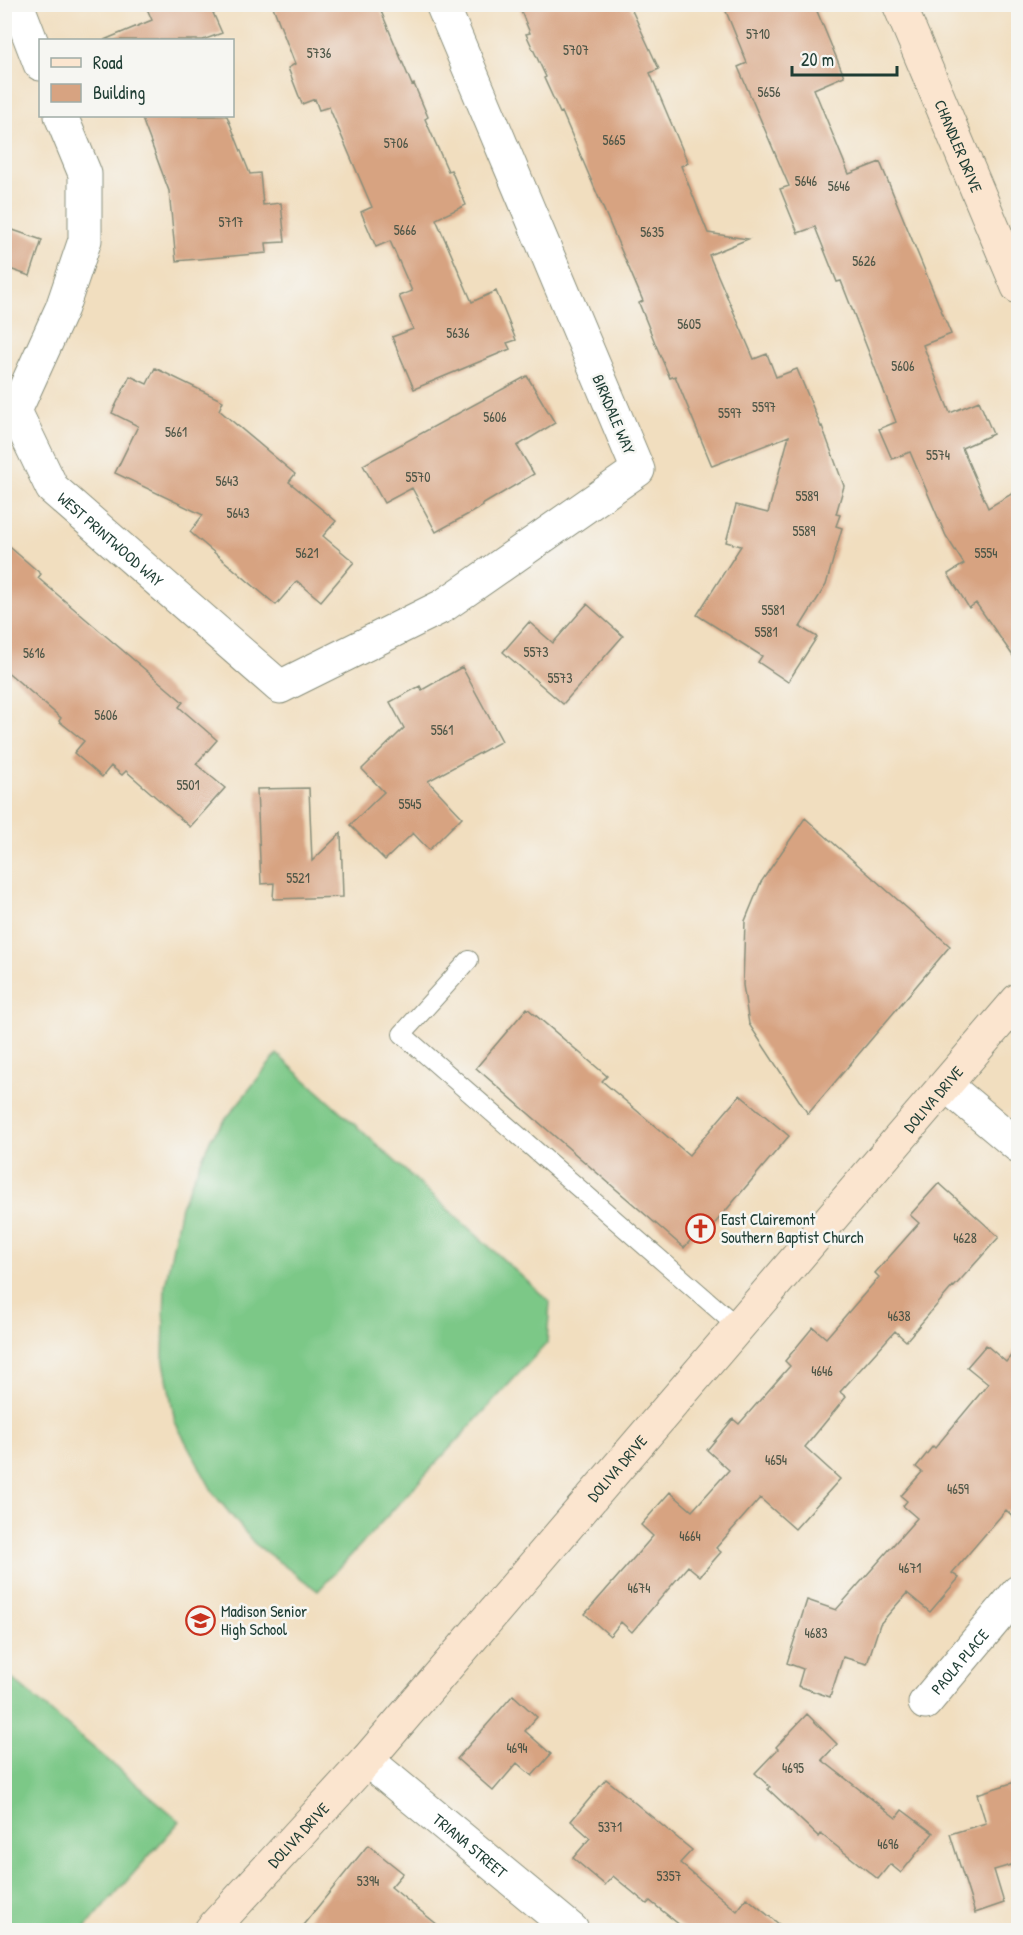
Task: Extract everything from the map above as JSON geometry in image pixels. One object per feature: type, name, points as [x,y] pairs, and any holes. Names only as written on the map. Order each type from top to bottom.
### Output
[{"type":"street","points":[[17,4],[39,61]]},
{"type":"street","name":"BIRKDALE WAY","points":[[280,687],[443,606],[638,470],[442,4]]},
{"type":"street","name":"CHANDLER DRIVE","points":[[899,4],[1018,287]]},
{"type":"street","name":"WEST PRINTWOOD WAY","points":[[61,117],[85,174],[85,240],[63,308],[15,411],[52,488],[280,687]]},
{"type":"street","name":"DOLIVA DRIVE","points":[[211,1930],[368,1760],[947,1086],[1018,1000]]},
{"type":"street","points":[[947,1086],[1018,1146]]},
{"type":"street","name":"PAOLA PLACE","points":[[925,1703],[1018,1592]]},
{"type":"street","name":"TRIANA STREET","points":[[368,1760],[572,1930]]},
{"type":"lane","points":[[469,960],[402,1034],[739,1328]]},
{"type":"green space","points":[[277,1054],[550,1302],[547,1343],[318,1591],[254,1543],[214,1494],[175,1422],[163,1356],[165,1286],[181,1206],[211,1138]]},
{"type":"green space","points":[[4,1672],[180,1821],[83,1930],[5,1930]]},
{"type":"building","points":[[145,4],[209,4],[222,33],[206,39],[106,39],[152,20]]},
{"type":"building","points":[[272,4],[378,4],[428,117],[425,119],[466,205],[436,219],[472,302],[496,291],[516,340],[507,343],[510,349],[414,389],[392,337],[413,329],[399,296],[412,291],[390,241],[376,247],[361,212],[372,207],[329,107],[319,110],[315,99],[302,104],[288,68],[295,64]]},
{"type":"building","points":[[518,4],[629,4],[659,69],[650,73],[688,163],[681,166],[708,233],[748,239],[709,255],[754,359],[767,354],[776,377],[797,369],[822,426],[844,486],[836,514],[840,515],[836,526],[842,528],[826,585],[800,627],[817,637],[788,682],[758,662],[762,656],[697,615],[741,546],[726,542],[736,505],[768,513],[789,436],[712,466],[675,376],[670,378],[655,343],[639,303],[643,301],[562,112],[560,113],[544,78],[546,77],[526,34],[530,33]]},
{"type":"building","points":[[723,4],[814,4],[844,76],[814,89],[849,174],[880,162],[951,334],[923,345],[950,413],[979,401],[993,434],[962,448],[988,508],[1018,490],[1018,663],[976,603],[969,608],[948,574],[964,564],[946,536],[910,452],[892,459],[879,429],[896,422],[841,281],[837,282],[815,227],[798,233],[780,189],[789,186],[738,67],[747,63]]},
{"type":"building","points":[[141,117],[227,117],[250,174],[260,173],[263,205],[281,203],[285,242],[266,243],[267,253],[176,261],[169,191]]},
{"type":"building","points":[[4,227],[42,240],[30,276],[4,267]]},
{"type":"building","points":[[155,368],[223,401],[219,410],[295,474],[289,482],[336,521],[323,536],[354,562],[321,601],[297,581],[276,605],[190,532],[203,515],[115,473],[138,426],[112,413],[130,376],[147,384]]},
{"type":"building","points":[[527,376],[555,423],[517,446],[534,474],[436,532],[412,488],[384,503],[363,465]]},
{"type":"building","points":[[4,542],[41,574],[38,578],[183,702],[179,707],[217,740],[196,764],[225,788],[190,827],[126,771],[122,775],[111,766],[102,777],[74,753],[84,741],[59,721],[61,718],[4,669]]},
{"type":"building","points":[[587,604],[623,636],[563,704],[503,652],[529,622],[553,643]]},
{"type":"building","points":[[462,667],[502,741],[428,781],[462,817],[429,850],[413,833],[385,860],[350,825],[384,792],[362,769],[404,728],[390,702],[420,686],[422,690]]},
{"type":"building","points":[[309,788],[312,861],[341,833],[343,897],[273,899],[274,883],[261,884],[257,789]]},
{"type":"building","points":[[805,818],[950,946],[808,1114],[749,1024],[743,985],[745,921],[761,882]]},
{"type":"building","points":[[527,1008],[607,1076],[602,1081],[689,1155],[740,1095],[789,1136],[711,1228],[705,1223],[684,1248],[476,1068]]},
{"type":"building","points":[[939,1183],[999,1237],[906,1341],[895,1331],[840,1392],[846,1397],[805,1447],[840,1479],[795,1529],[760,1498],[716,1548],[721,1552],[700,1576],[688,1566],[632,1632],[621,1622],[610,1636],[585,1614],[653,1536],[641,1525],[670,1492],[692,1511],[729,1470],[707,1450],[733,1419],[739,1424],[790,1366],[785,1361],[813,1327],[826,1338],[879,1277],[875,1273],[919,1223],[910,1215]]},
{"type":"building","points":[[986,1345],[1006,1362],[1018,1347],[1018,1521],[1006,1510],[952,1573],[959,1578],[930,1612],[907,1593],[880,1624],[867,1664],[843,1657],[830,1697],[798,1686],[803,1669],[787,1663],[807,1600],[836,1610],[917,1518],[903,1506],[907,1501],[901,1496],[922,1472],[916,1467],[933,1446],[935,1448],[988,1384],[967,1367]]},
{"type":"building","points":[[513,1695],[537,1717],[525,1731],[551,1754],[532,1776],[517,1763],[493,1791],[457,1759]]},
{"type":"building","points":[[807,1714],[837,1744],[822,1760],[896,1818],[902,1810],[933,1833],[901,1873],[890,1864],[878,1879],[821,1834],[819,1837],[768,1789],[770,1787],[755,1773]]},
{"type":"building","points":[[606,1779],[692,1850],[680,1863],[737,1911],[747,1898],[786,1930],[686,1930],[650,1901],[647,1904],[613,1876],[605,1885],[573,1858],[590,1838],[571,1821]]},
{"type":"building","points":[[1018,1781],[1018,1863],[994,1870],[1004,1903],[975,1913],[950,1834],[986,1823],[977,1794]]},
{"type":"building","points":[[368,1845],[403,1873],[391,1887],[444,1930],[299,1930]]},
{"type":"place","name":"East Clairemont Southern Baptist Church","points":[[700,1228]]},
{"type":"place","name":"Madison Senior High School","points":[[200,1620]]}]
